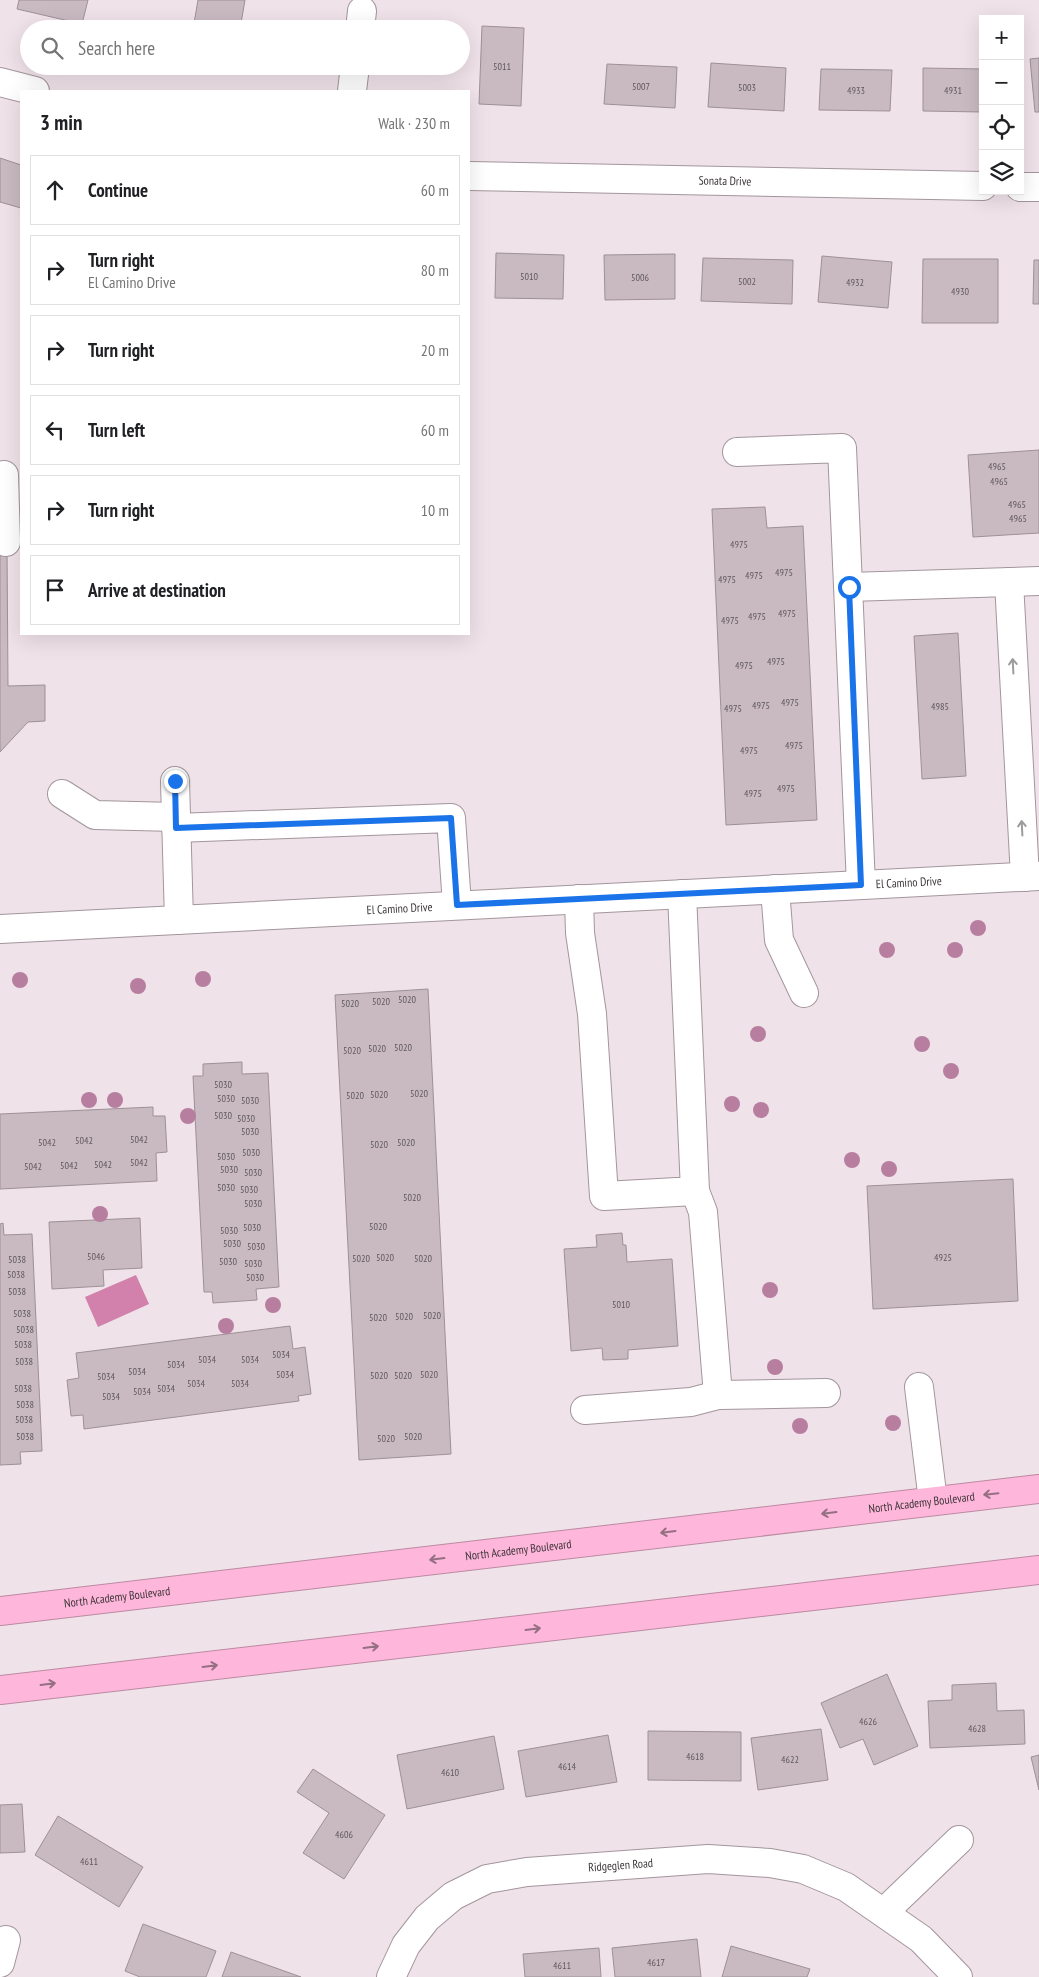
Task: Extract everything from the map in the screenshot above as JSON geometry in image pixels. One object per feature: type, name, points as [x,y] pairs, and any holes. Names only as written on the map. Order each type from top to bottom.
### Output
[{"type":"highway","name":"North Academy Boulevard","points":[[0,1611],[1039,1489]]},
{"type":"highway","points":[[0,1690],[1039,1570]]},
{"type":"street","points":[[352,90],[354,75]]},
{"type":"street","points":[[0,82],[31,90]]},
{"type":"street","name":"Sonata Drive","points":[[470,176],[979,186]]},
{"type":"street","points":[[1024,187],[1039,187]]},
{"type":"street","points":[[738,452],[842,448],[861,885]]},
{"type":"street","points":[[4,475],[6,542]]},
{"type":"street","points":[[849,587],[1039,581]]},
{"type":"street","points":[[1009,582],[1032,876]]},
{"type":"street","points":[[175,781],[179,920]]},
{"type":"street","points":[[62,794],[95,815],[176,822],[451,818],[457,905]]},
{"type":"street","name":"El Camino Drive","points":[[0,929],[1032,876]]},
{"type":"street","points":[[774,889],[779,940],[804,993]]},
{"type":"street","points":[[682,894],[695,1191],[703,1212],[718,1395]]},
{"type":"street","points":[[579,899],[580,933],[592,1014],[604,1196],[695,1191]]},
{"type":"street","points":[[919,1387],[933,1501]]},
{"type":"street","points":[[585,1410],[691,1402],[718,1395],[826,1393]]},
{"type":"street","points":[[884,1912],[959,1840]]},
{"type":"street","name":"Ridgeglen Road","points":[[391,1977],[406,1945],[427,1918],[453,1896],[487,1879],[527,1872],[708,1859],[770,1863],[803,1869],[846,1887],[921,1939],[958,1977]]},
{"type":"shaded area","points":[[136,1275],[149,1304],[98,1327],[85,1297]]},
{"type":"building","points":[[19,0],[88,0],[83,20],[65,20],[17,9]]},
{"type":"building","points":[[198,0],[245,0],[242,20],[195,20]]},
{"type":"building","points":[[482,26],[524,28],[521,106],[479,104]]},
{"type":"building","points":[[1039,58],[1039,112],[1035,112],[1030,59]]},
{"type":"building","points":[[711,63],[786,68],[784,111],[708,107]]},
{"type":"building","points":[[607,64],[677,67],[675,108],[604,104]]},
{"type":"building","points":[[923,68],[979,69],[979,112],[923,111]]},
{"type":"building","points":[[821,69],[892,70],[890,111],[819,110]]},
{"type":"building","points":[[0,158],[20,165],[20,208],[0,202]]},
{"type":"building","points":[[496,253],[564,255],[563,299],[495,298]]},
{"type":"building","points":[[675,254],[675,299],[605,300],[604,255]]},
{"type":"building","points":[[822,256],[892,262],[888,308],[818,302]]},
{"type":"building","points":[[703,258],[793,260],[792,304],[701,301]]},
{"type":"building","points":[[923,259],[998,259],[998,323],[922,323]]},
{"type":"building","points":[[1034,260],[1039,260],[1039,304],[1033,304]]},
{"type":"building","points":[[1039,450],[1039,533],[973,537],[968,455]]},
{"type":"building","points":[[765,507],[767,528],[803,526],[817,820],[726,825],[712,509]]},
{"type":"building","points":[[0,547],[7,547],[8,686],[45,685],[45,721],[28,722],[0,752]]},
{"type":"building","points":[[958,633],[966,776],[922,779],[914,636]]},
{"type":"building","points":[[428,989],[451,1454],[359,1460],[335,995]]},
{"type":"building","points":[[242,1062],[242,1074],[268,1073],[279,1287],[256,1289],[257,1300],[213,1303],[212,1292],[204,1292],[193,1076],[203,1076],[203,1064]]},
{"type":"building","points":[[153,1107],[153,1116],[165,1116],[167,1152],[156,1153],[157,1181],[0,1189],[0,1114]]},
{"type":"building","points":[[1013,1179],[1018,1301],[873,1309],[867,1186]]},
{"type":"building","points":[[140,1218],[142,1268],[103,1270],[104,1286],[52,1289],[49,1222]]},
{"type":"building","points":[[3,1223],[4,1235],[32,1234],[42,1451],[20,1452],[21,1464],[0,1465],[0,1224]]},
{"type":"building","points":[[622,1233],[623,1245],[626,1245],[627,1262],[672,1259],[678,1346],[628,1350],[628,1359],[603,1360],[602,1348],[571,1351],[564,1249],[597,1247],[596,1235]]},
{"type":"building","points":[[290,1326],[293,1349],[305,1347],[311,1394],[298,1396],[299,1401],[84,1429],[83,1415],[71,1416],[67,1380],[79,1378],[76,1353]]},
{"type":"building","points":[[887,1674],[918,1746],[874,1765],[863,1739],[840,1748],[821,1703]]},
{"type":"building","points":[[996,1683],[997,1711],[1024,1710],[1025,1744],[930,1748],[928,1701],[952,1700],[952,1685]]},
{"type":"building","points":[[821,1729],[828,1780],[758,1790],[751,1738]]},
{"type":"building","points":[[648,1731],[741,1732],[741,1781],[648,1780]]},
{"type":"building","points":[[608,1735],[617,1782],[526,1797],[518,1751]]},
{"type":"building","points":[[494,1736],[504,1789],[407,1809],[397,1755]]},
{"type":"building","points":[[1039,1755],[1039,1790],[1031,1757]]},
{"type":"building","points":[[313,1769],[385,1815],[344,1879],[303,1853],[329,1813],[297,1792]]},
{"type":"building","points":[[22,1804],[25,1852],[0,1853],[0,1805]]},
{"type":"building","points":[[58,1816],[143,1867],[119,1907],[35,1855]]},
{"type":"building","points":[[143,1924],[216,1951],[206,1977],[140,1977],[125,1971]]},
{"type":"building","points":[[697,1939],[701,1977],[615,1977],[612,1948]]},
{"type":"building","points":[[731,1946],[810,1969],[807,1977],[722,1977]]},
{"type":"building","points":[[599,1948],[601,1977],[525,1977],[523,1954]]},
{"type":"building","points":[[231,1952],[301,1977],[222,1977]]},
{"type":"route","points":[[175,781],[176,828],[451,818],[457,905],[861,885],[849,587]]}]
